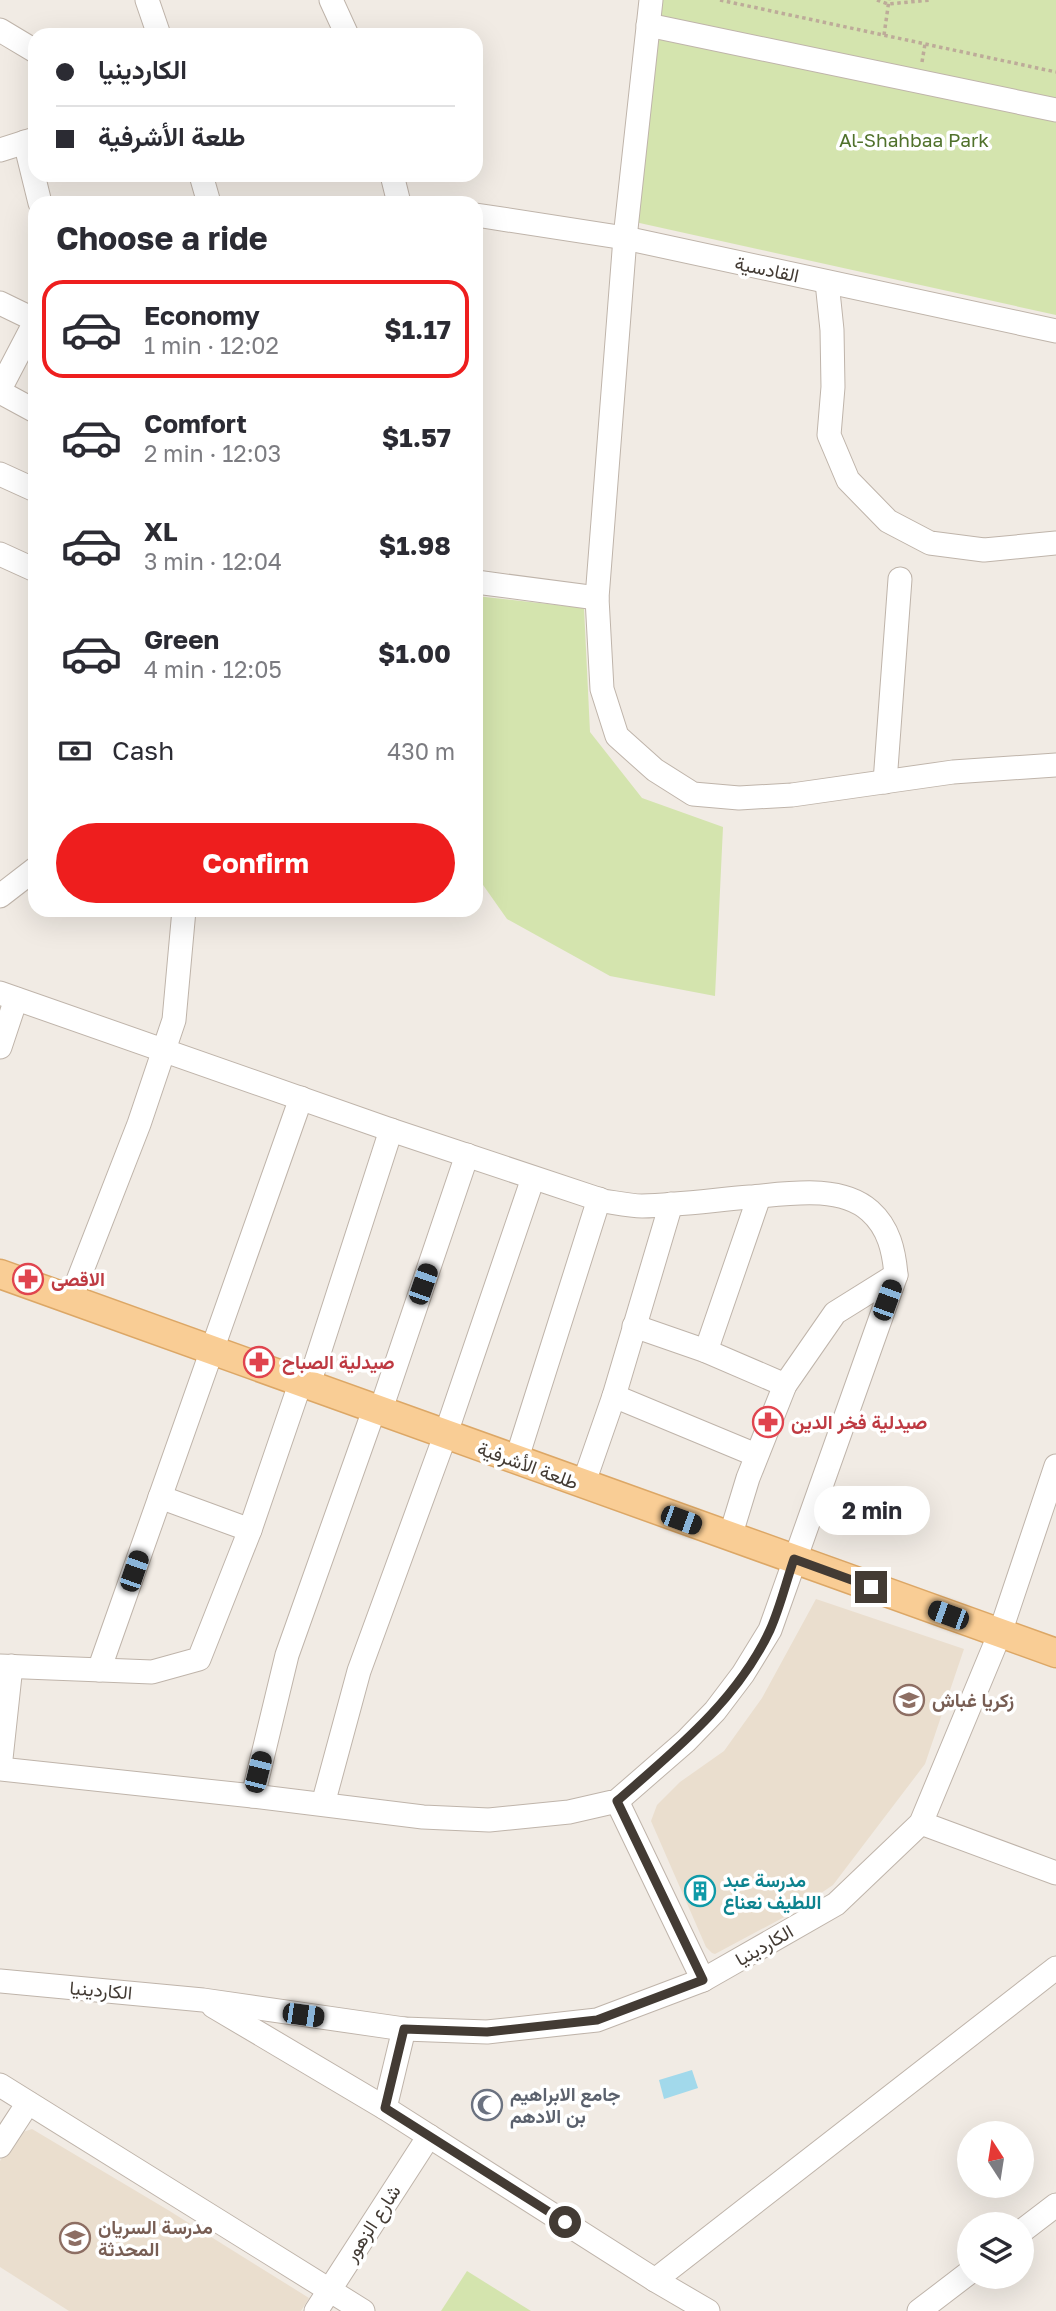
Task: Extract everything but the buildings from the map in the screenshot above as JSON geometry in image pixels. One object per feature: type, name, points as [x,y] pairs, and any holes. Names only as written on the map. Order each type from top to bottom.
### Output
[{"type":"main road","name":"طلعة الأشرفية","points":[[0,1275],[1056,1653]]},
{"type":"street","points":[[147,0],[157,28]]},
{"type":"street","points":[[331,0],[344,28]]},
{"type":"street","points":[[651,0],[625,238],[597,598],[602,689],[617,736],[655,770],[693,794],[739,797],[792,795],[953,772],[1056,765]]},
{"type":"street","points":[[649,25],[1056,110]]},
{"type":"street","points":[[0,30],[28,47]]},
{"type":"street","points":[[0,150],[28,142]]},
{"type":"street","name":"القادسية","points":[[483,216],[625,238],[1056,331]]},
{"type":"street","points":[[827,282],[832,330],[833,387],[829,435],[848,480],[888,521],[930,543],[984,550],[1056,544]]},
{"type":"street","points":[[0,303],[28,317]]},
{"type":"street","points":[[28,335],[0,391],[28,407]]},
{"type":"street","points":[[0,474],[28,487]]},
{"type":"street","points":[[0,554],[28,567]]},
{"type":"street","points":[[885,782],[900,579]]},
{"type":"street","points":[[483,583],[597,598]]},
{"type":"street","points":[[0,896],[28,874]]},
{"type":"street","points":[[70,1301],[139,1124],[174,1020],[183,917]]},
{"type":"street","points":[[0,1047],[8,996],[391,1130],[599,1199],[639,1206],[759,1197],[785,1192],[818,1194],[847,1199],[869,1210],[884,1227],[894,1250],[896,1275],[770,1630],[743,1674],[715,1711],[686,1741],[617,1801],[569,1812],[489,1820],[423,1817],[0,1769],[5,1666],[152,1672],[199,1659],[304,1385],[391,1130]]},
{"type":"street","points":[[99,1670],[301,1098]]},
{"type":"street","points":[[253,1796],[287,1655],[467,1155]]},
{"type":"street","points":[[323,1804],[359,1671],[445,1436],[533,1178]]},
{"type":"street","points":[[706,1351],[759,1197]]},
{"type":"street","points":[[516,1461],[599,1199]]},
{"type":"street","points":[[583,1485],[614,1396],[671,1204]]},
{"type":"street","points":[[730,1537],[756,1455],[785,1385],[835,1313],[896,1275]]},
{"type":"street","points":[[634,1326],[706,1351],[785,1385]]},
{"type":"street","points":[[614,1396],[756,1455]]},
{"type":"street","name":"الكاردينيا","points":[[0,1981],[203,2000],[404,2029],[487,2032],[597,2020],[703,1980],[836,1903],[921,1823],[1000,1633],[1056,1466]]},
{"type":"street","points":[[160,1497],[250,1530]]},
{"type":"street","points":[[617,1801],[703,1980]]},
{"type":"street","points":[[921,1823],[1056,1873]]},
{"type":"street","points":[[655,2280],[1056,1968]]},
{"type":"street","name":"الكاردينيا","points":[[203,2000],[385,2108],[708,2311]]},
{"type":"street","points":[[385,2108],[404,2029]]},
{"type":"street","points":[[0,2085],[363,2311]]},
{"type":"street","points":[[0,2146],[28,2103]]},
{"type":"street","name":"شارع الزهور","points":[[316,2311],[429,2136]]},
{"type":"street","points":[[1034,2221],[1056,2204]]},
{"type":"street","points":[[919,2311],[957,2282]]},
{"type":"path","points":[[720,0],[1056,72]]},
{"type":"path","points":[[877,0],[932,0]]},
{"type":"path","points":[[884,35],[889,2]]},
{"type":"shaded area","points":[[816,1599],[964,1649],[925,1764],[833,1885],[790,1914],[715,1954],[706,1947],[651,1821],[657,1805],[680,1782],[724,1751],[762,1698]]},
{"type":"shaded area","name":"مدرسة السريان المحدثة","points":[[32,2129],[309,2298],[301,2311],[69,2311],[0,2267],[0,2161],[17,2134]]},
{"type":"green space","name":"Al-Shahbaa Park","points":[[663,0],[1056,0],[1056,315],[635,222]]},
{"type":"green space","points":[[483,597],[584,608],[590,732],[642,798],[723,827],[715,996],[610,976],[507,919],[483,885]]},
{"type":"green space","points":[[467,2271],[531,2311],[441,2311]]},
{"type":"water","points":[[692,2070],[698,2088],[664,2099],[659,2080]]},
{"type":"place","name":"الاقصى","points":[[28,1279]]},
{"type":"place","name":"صيدلية الصباح","points":[[259,1362]]},
{"type":"place","name":"صيدلية فخر الدين","points":[[768,1422]]},
{"type":"place","name":"زكريا غباش","points":[[909,1700]]},
{"type":"place","name":"مدرسة عبد اللطيف نعناع","points":[[700,1891]]},
{"type":"place","name":"جامع الابراهيم بن الادهم","points":[[487,2105]]},
{"type":"place","name":"مدرسة السريان المحدثة","points":[[75,2238]]},
{"type":"route","points":[[565,2222],[385,2108],[404,2029],[487,2032],[597,2020],[703,1980],[617,1801],[686,1741],[715,1711],[743,1674],[770,1630],[794,1559],[871,1587]]}]
